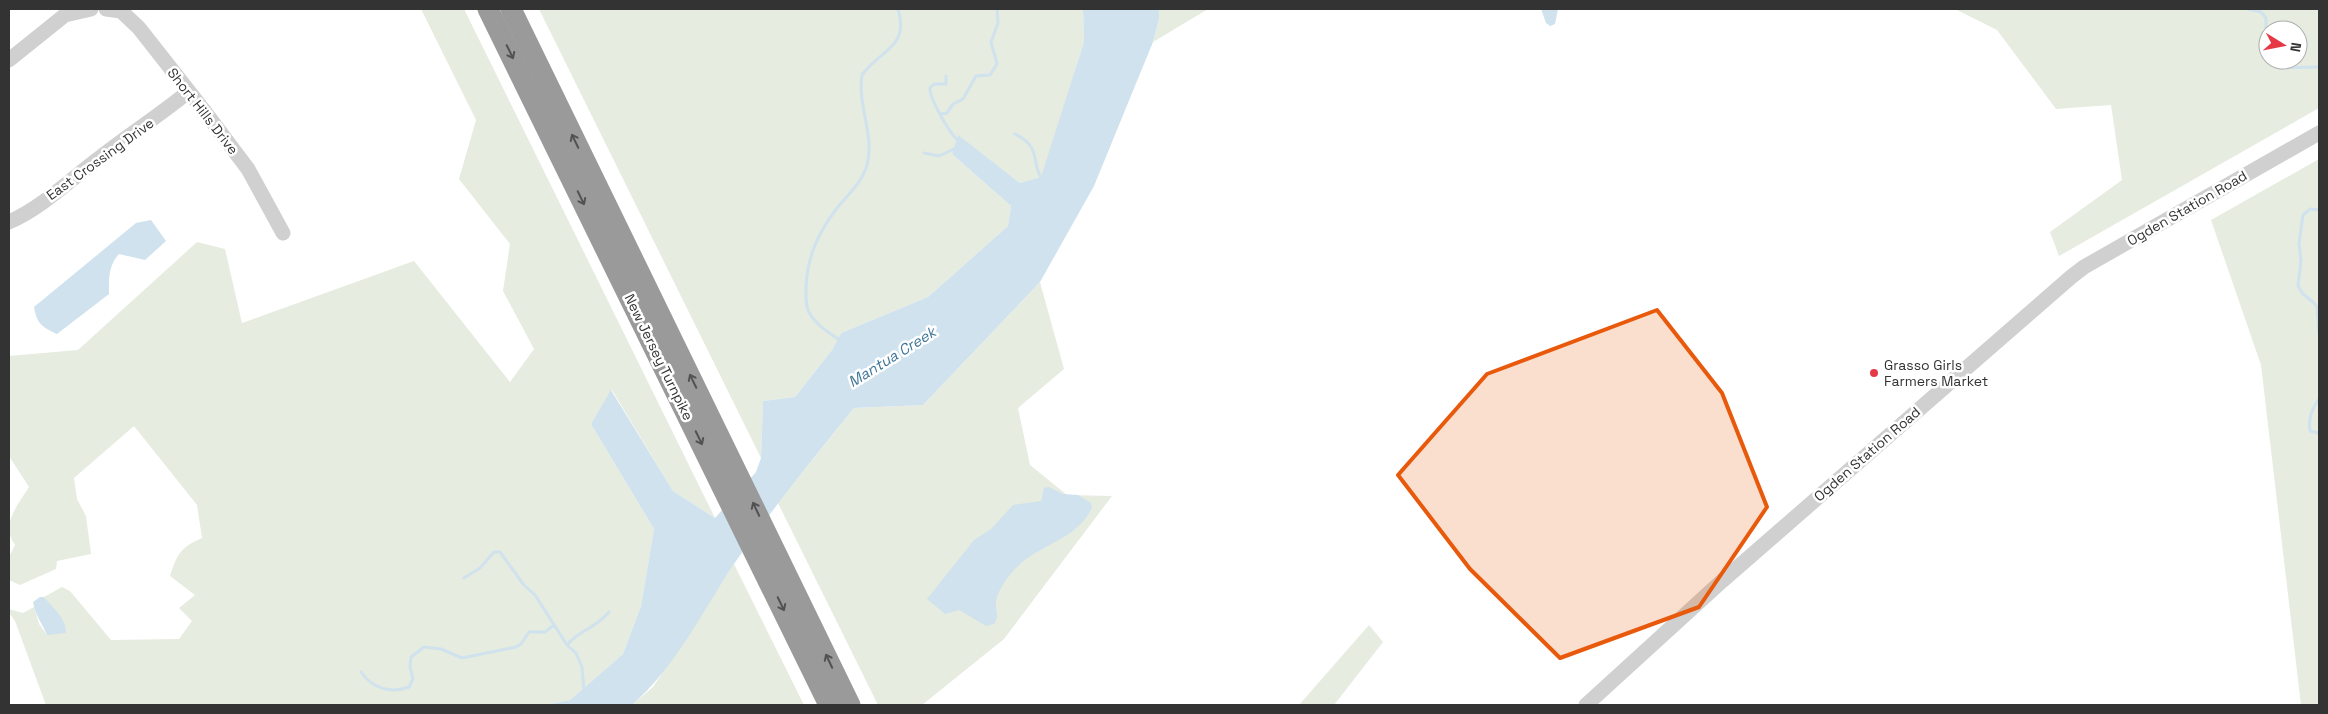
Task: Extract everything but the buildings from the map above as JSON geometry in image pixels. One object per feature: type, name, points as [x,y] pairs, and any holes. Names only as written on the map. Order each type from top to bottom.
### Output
[{"type":"highway","name":"New Jersey Turnpike","points":[[488,9],[725,489],[766,553],[850,705]]},
{"type":"highway","name":"New Jersey Turnpike","points":[[511,9],[738,472],[766,553],[829,705]]},
{"type":"street","points":[[9,60],[65,15],[91,9]]},
{"type":"street","name":"Short Hills Drive","points":[[106,9],[121,12],[139,28],[248,169],[282,233]]},
{"type":"street","name":"East Crossing Drive","points":[[9,222],[26,214],[188,92]]},
{"type":"street","name":"Ogden Station Road","points":[[1586,705],[1730,574],[2071,277],[2084,267],[2319,133]]},
{"type":"highlighted area","points":[[1657,310],[1722,393],[1767,507],[1699,607],[1560,658],[1470,569],[1398,475],[1487,374]]},
{"type":"shaded area","points":[[421,9],[464,9],[715,518],[673,491],[612,390],[591,424],[654,529],[641,606],[623,654],[570,700],[545,705],[46,705],[9,609],[23,613],[34,607],[39,624],[47,635],[63,621],[44,597],[62,587],[70,591],[111,640],[179,639],[192,621],[179,608],[195,595],[170,576],[175,562],[184,548],[202,538],[197,505],[134,426],[74,478],[77,499],[86,516],[91,554],[57,561],[56,569],[20,585],[9,580],[9,557],[15,545],[9,530],[10,522],[12,515],[29,487],[9,456],[9,356],[78,350],[197,242],[225,249],[242,323],[414,261],[510,382],[534,349],[503,291],[510,244],[459,179],[476,120]]},
{"type":"shaded area","points":[[539,9],[1083,9],[1084,42],[1042,177],[1020,183],[958,136],[952,154],[1011,206],[1008,226],[928,297],[841,333],[832,350],[795,397],[763,401],[761,458]]},
{"type":"shaded area","points":[[1159,9],[1208,9],[1153,42],[1159,19]]},
{"type":"shaded area","points":[[1955,9],[2319,9],[2319,108],[2059,256],[2050,232],[2122,180],[2111,105],[2056,109],[1997,30]]},
{"type":"shaded area","points":[[2319,159],[2319,705],[2301,705],[2261,365],[2211,220]]},
{"type":"shaded area","points":[[1040,282],[1064,369],[1018,408],[1030,465],[1067,495],[1112,496],[1004,639],[922,705],[878,705],[778,503],[854,408],[923,405]]},
{"type":"shaded area","points":[[734,564],[804,705],[632,705],[653,687]]},
{"type":"shaded area","points":[[1369,625],[1383,642],[1334,705],[1299,705]]},
{"type":"water","name":"Mantua Creek","points":[[1083,9],[1159,9],[1159,19],[1153,42],[1094,186],[1040,282],[923,405],[854,408],[792,485],[748,544],[675,657],[662,674],[632,705],[545,705],[570,700],[623,654],[641,606],[654,529],[591,424],[611,390],[673,491],[715,518],[756,472],[761,458],[763,401],[795,397],[832,350],[841,333],[928,297],[1008,226],[1011,206],[952,154],[958,135],[1020,183],[1041,177],[1084,42]]},
{"type":"water","points":[[1541,9],[1558,9],[1555,24],[1550,26],[1546,23]]},
{"type":"water","points":[[151,220],[166,241],[145,260],[119,254],[111,268],[109,294],[57,334],[41,324],[34,307],[136,223]]},
{"type":"water","points":[[1049,487],[1063,494],[1078,495],[1091,503],[1092,508],[1076,528],[1034,554],[1012,572],[998,594],[997,615],[994,624],[986,626],[959,610],[945,614],[927,599],[974,540],[991,529],[1013,505],[1041,501],[1044,488]]},
{"type":"water","points":[[40,597],[44,597],[58,614],[64,623],[66,633],[47,635],[33,602]]},
{"type":"waterway","points":[[841,341],[820,326],[808,311],[807,277],[811,256],[819,236],[865,171],[869,154],[869,142],[862,98],[862,75],[897,40],[901,22],[898,9]]},
{"type":"waterway","points":[[941,114],[947,113],[953,104],[963,99],[976,76],[990,75],[997,64],[991,42],[998,23],[997,9]]},
{"type":"waterway","points":[[2248,9],[2261,12],[2266,20]]},
{"type":"waterway","points":[[2308,67],[2319,67]]},
{"type":"waterway","points":[[946,76],[946,84],[934,84],[930,88],[936,107],[959,141]]},
{"type":"waterway","points":[[1015,134],[1024,139],[1033,150],[1042,179]]},
{"type":"waterway","points":[[924,153],[939,156],[956,148]]},
{"type":"waterway","points":[[2319,210],[2310,209],[2303,215],[2299,243],[2301,261],[2298,286],[2303,294],[2317,307],[2319,333]]},
{"type":"waterway","points":[[2319,399],[2314,406],[2310,422],[2310,431],[2319,433]]},
{"type":"waterway","points":[[464,578],[480,568],[494,552],[500,552],[524,585],[535,595],[567,645],[576,653],[582,667],[584,692]]},
{"type":"waterway","points":[[567,645],[609,612]]},
{"type":"waterway","points":[[361,672],[365,678],[376,686],[388,690],[402,689],[409,687],[413,679],[410,667],[411,657],[424,647],[441,649],[462,658],[516,647],[521,644],[529,632],[545,632],[554,625]]},
{"type":"place","name":"Grasso Girls Farmers Market","points":[[1874,373]]}]
